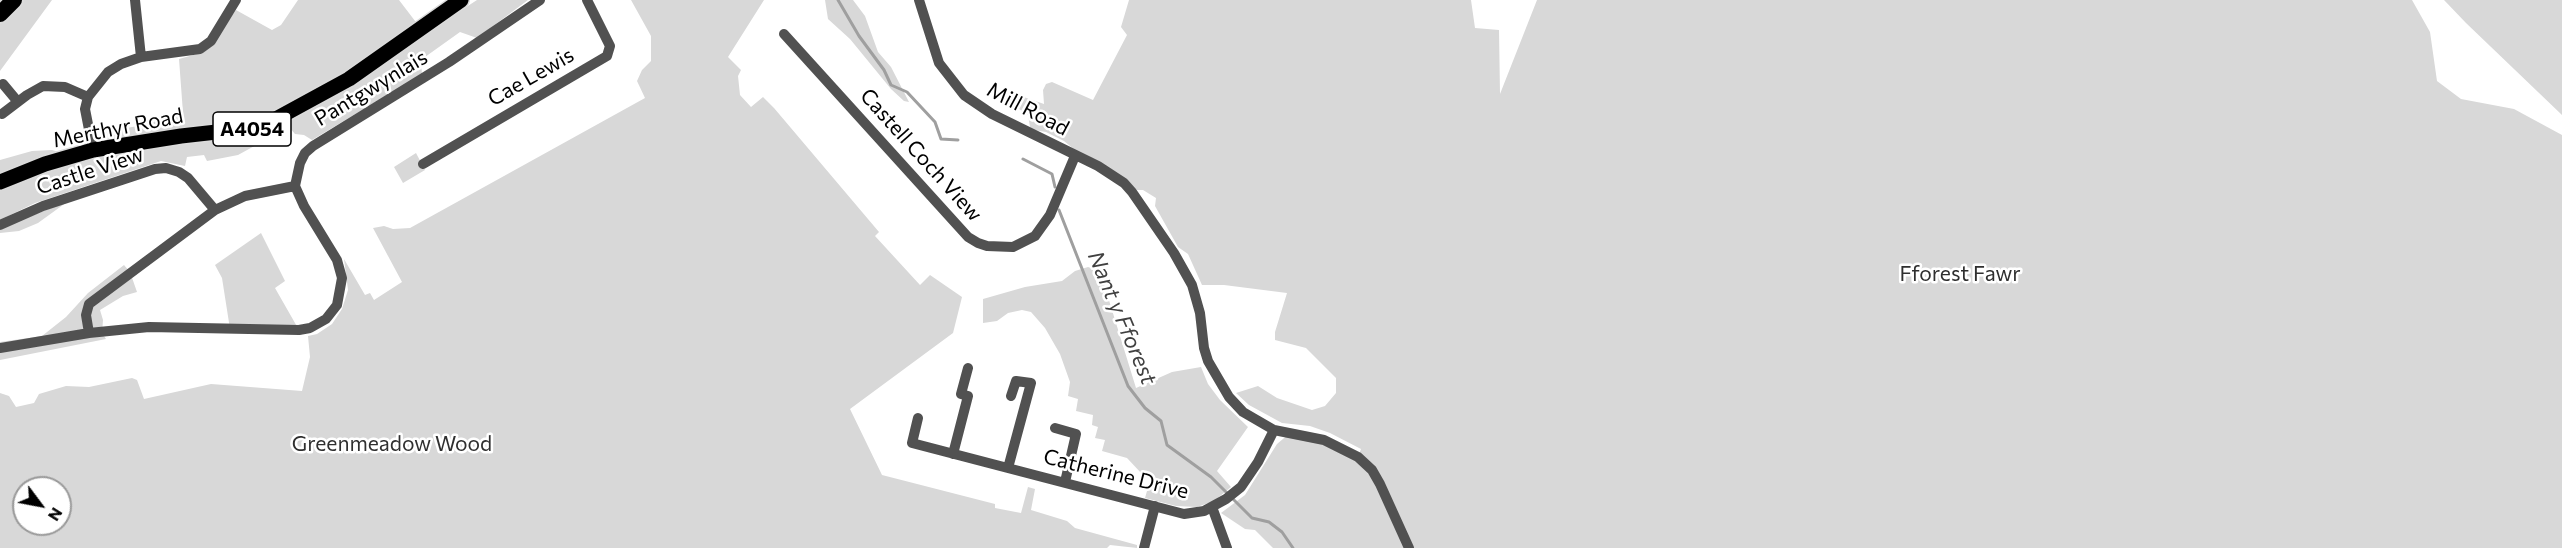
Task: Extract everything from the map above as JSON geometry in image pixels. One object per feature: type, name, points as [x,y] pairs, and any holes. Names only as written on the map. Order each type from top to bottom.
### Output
[{"type":"highway","points":[[0,14],[14,0]]},
{"type":"main road","name":"Merthyr Road","points":[[0,182],[45,164],[93,150],[170,137],[261,127],[349,80],[460,0]]},
{"type":"street","points":[[135,0],[141,57]]},
{"type":"street","points":[[93,150],[85,109],[88,97],[108,72],[121,64],[141,57],[200,48],[210,41],[236,0]]},
{"type":"street","name":"Pantgwynlais","points":[[295,186],[300,163],[313,146],[449,63],[540,0]]},
{"type":"street","name":"Cae Lewis","points":[[423,164],[607,56],[610,46],[587,0]]},
{"type":"street","name":"Mill Road","points":[[919,0],[939,63],[961,92],[992,114],[1113,175],[1132,192],[1174,253],[1191,285],[1200,313],[1204,348],[1208,361],[1229,397],[1243,412],[1274,430],[1324,440],[1358,457],[1372,470],[1380,484],[1408,548]]},
{"type":"street","name":"Castell Coch View","points":[[784,34],[968,237],[978,243],[1013,247],[1035,236],[1050,215],[1075,156]]},
{"type":"street","points":[[3,84],[18,102]]},
{"type":"street","points":[[2,114],[43,86],[65,87],[88,97]]},
{"type":"street","name":"Castle View","points":[[0,225],[44,206],[155,169],[166,168],[188,178],[215,210]]},
{"type":"street","points":[[0,348],[89,333],[149,327],[299,330],[310,328],[326,319],[337,305],[341,291],[341,269],[295,186],[245,196],[215,210],[89,304],[86,315],[89,333]]},
{"type":"street","points":[[953,454],[968,396],[961,394],[968,368]]},
{"type":"street","points":[[1008,468],[1031,383],[1016,381],[1011,396]]},
{"type":"street","name":"Catherine Drive","points":[[918,418],[912,443],[1184,514],[1194,514],[1229,497],[1248,478],[1274,430]]},
{"type":"street","points":[[1055,428],[1076,434],[1065,482]]},
{"type":"street","points":[[1144,548],[1155,506]]},
{"type":"street","points":[[1212,507],[1227,548]]},
{"type":"green space","points":[[23,0],[52,0],[0,71],[0,23]]},
{"type":"green space","points":[[298,0],[399,0],[425,34],[477,0],[528,0],[477,38],[460,32],[425,57],[421,63],[422,74],[312,140],[304,135],[295,134],[289,127],[238,155],[207,161],[204,155],[187,157],[185,166],[161,161],[35,203],[0,220],[0,160],[32,151],[59,152],[102,148],[100,137],[105,132],[143,125],[183,113],[179,59],[204,52],[236,10],[272,30],[281,25]]},
{"type":"green space","name":"Greenmeadow Wood","points":[[631,0],[764,0],[728,57],[741,70],[738,76],[740,95],[751,107],[763,97],[774,108],[879,232],[875,236],[920,285],[930,275],[962,297],[953,333],[850,409],[882,475],[995,504],[995,508],[1021,513],[1028,487],[1035,489],[1031,510],[1067,521],[1075,528],[1137,545],[1137,548],[1110,545],[1107,548],[0,548],[0,393],[9,396],[16,407],[34,403],[39,394],[66,386],[89,387],[132,378],[137,380],[144,399],[211,384],[302,391],[310,357],[308,336],[317,334],[332,324],[342,309],[348,290],[344,259],[365,295],[370,293],[374,300],[402,282],[373,228],[384,226],[393,229],[410,228],[645,98],[637,81],[642,70],[651,61],[651,36]]},
{"type":"green space","points":[[825,0],[853,0],[865,16],[878,52],[891,67],[909,102],[904,101],[891,89],[850,39],[828,19]]},
{"type":"green space","name":"Fforest Fawr","points":[[1129,0],[1471,0],[1475,28],[1499,30],[1500,94],[1537,0],[2412,0],[2430,32],[2437,81],[2461,99],[2514,109],[2562,135],[2562,548],[1273,548],[1255,530],[1245,529],[1221,513],[1245,495],[1277,444],[1290,433],[1358,457],[1361,449],[1330,433],[1310,426],[1282,423],[1249,405],[1236,393],[1258,386],[1277,398],[1312,410],[1325,406],[1336,393],[1336,378],[1306,348],[1275,340],[1275,332],[1287,293],[1224,285],[1202,285],[1188,254],[1178,247],[1155,206],[1156,198],[1143,190],[1137,190],[1064,141],[1046,132],[1034,130],[1030,127],[1028,115],[1013,105],[1013,98],[1018,95],[1044,104],[1043,90],[1046,84],[1052,82],[1093,100],[1127,35],[1121,27]]},
{"type":"green space","points":[[2444,0],[2562,0],[2562,115],[2466,23]]},
{"type":"green space","points":[[416,153],[425,170],[403,183],[394,167]]},
{"type":"green space","points":[[67,202],[38,223],[19,231],[0,233],[0,228]]},
{"type":"green space","points":[[261,233],[285,281],[275,288],[299,330],[230,329],[222,278],[215,265]]},
{"type":"green space","points":[[124,265],[130,272],[137,292],[123,296],[100,310],[103,320],[102,333],[106,339],[0,360],[0,342],[42,336],[66,317],[88,293]]},
{"type":"green space","points":[[1088,267],[1100,271],[1136,388],[1172,372],[1201,367],[1208,384],[1220,400],[1248,427],[1217,471],[1231,487],[1214,501],[1197,507],[1176,506],[1145,498],[1151,477],[1142,474],[1127,458],[1102,451],[1105,440],[1095,438],[1098,427],[1092,425],[1093,415],[1076,411],[1078,399],[1068,396],[1070,382],[1060,354],[1045,328],[1031,312],[1022,310],[1008,313],[997,321],[983,323],[983,299],[1025,287],[1062,281],[1075,271]]},
{"type":"waterway","name":"Nant y Fforest","points":[[838,0],[859,36],[884,70],[891,85],[907,92],[935,122],[941,139],[958,140]]},
{"type":"waterway","name":"Nant y Fforest","points":[[1023,159],[1052,174],[1055,187]]},
{"type":"waterway","name":"Nant y Fforest","points":[[1059,210],[1128,386],[1145,408],[1161,421],[1167,445],[1211,477],[1252,518],[1269,522],[1282,532],[1293,548]]}]
